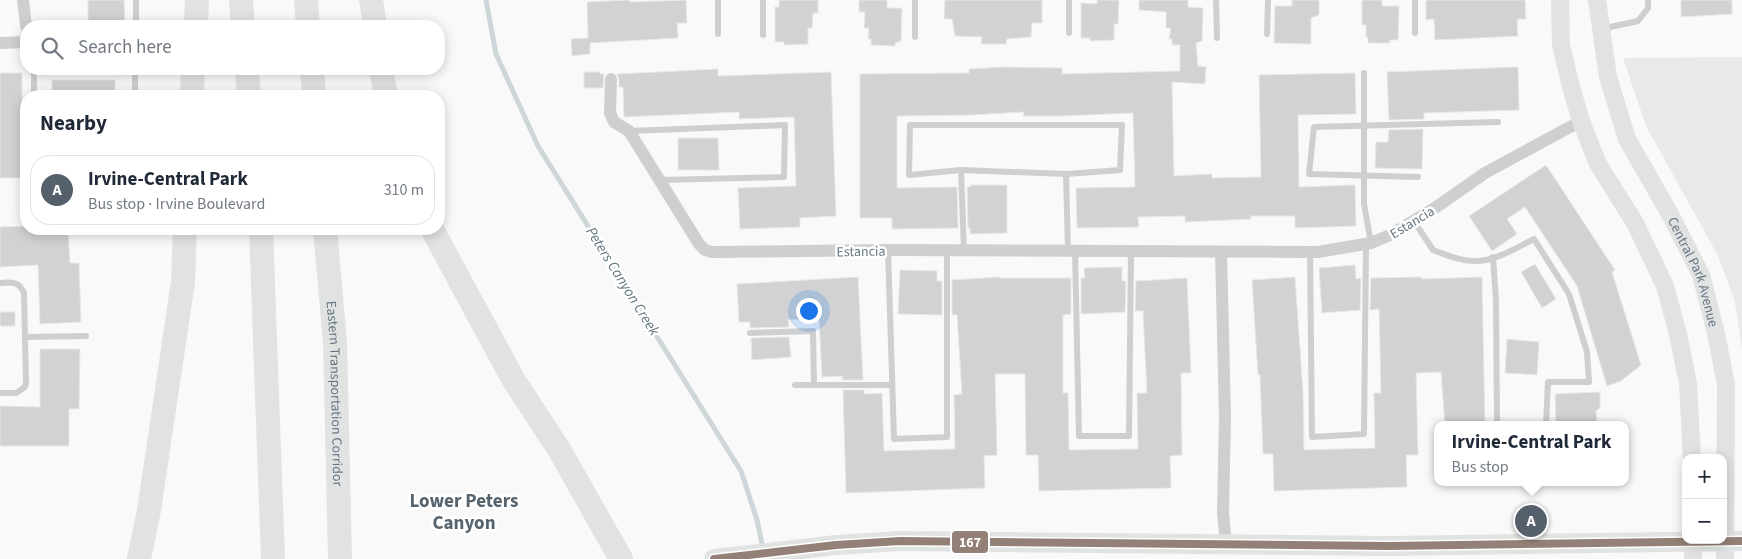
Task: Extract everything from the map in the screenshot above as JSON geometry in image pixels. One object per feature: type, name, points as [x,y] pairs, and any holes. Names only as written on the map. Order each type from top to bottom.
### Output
[{"type":"highway","points":[[196,20],[197,0]]},
{"type":"highway","points":[[241,0],[243,20]]},
{"type":"highway","points":[[306,0],[308,20]]},
{"type":"highway","points":[[371,0],[374,20]]},
{"type":"highway","points":[[192,90],[194,75]]},
{"type":"highway","points":[[247,75],[249,90]]},
{"type":"highway","points":[[312,75],[314,90]]},
{"type":"highway","points":[[382,75],[385,90]]},
{"type":"highway","points":[[139,559],[149,510],[183,282],[186,235]]},
{"type":"highway","points":[[261,235],[272,559]]},
{"type":"highway","name":"Eastern Transportation Corridor","points":[[326,235],[335,342],[340,559]]},
{"type":"highway","points":[[435,235],[513,379],[560,450],[621,559]]},
{"type":"main road","points":[[714,559],[826,546],[900,541],[1220,552],[1389,546],[1731,547]]},
{"type":"street","points":[[23,0],[25,20]]},
{"type":"street","points":[[1560,0],[1561,44],[1570,87],[1581,121],[1598,164],[1635,222],[1665,286],[1678,334],[1688,383],[1692,454]]},
{"type":"street","name":"Central Park Avenue","points":[[1597,0],[1608,77],[1627,139],[1671,216],[1701,275],[1716,332],[1726,385],[1731,547]]},
{"type":"street","points":[[0,43],[20,42]]},
{"type":"street","name":"Estancia","points":[[611,79],[610,113],[614,122],[629,131],[699,244],[705,250],[712,252],[888,250],[1310,252],[1368,244],[1390,235],[1485,173],[1581,121]]},
{"type":"street","points":[[1220,252],[1225,417],[1224,513],[1220,552]]},
{"type":"lane","points":[[136,0],[136,20]]},
{"type":"lane","points":[[718,0],[718,34]]},
{"type":"lane","points":[[763,0],[763,35]]},
{"type":"lane","points":[[915,0],[915,37]]},
{"type":"lane","points":[[1068,32],[1069,0]]},
{"type":"lane","points":[[1216,0],[1217,38]]},
{"type":"lane","points":[[1267,34],[1268,0]]},
{"type":"lane","points":[[1415,0],[1415,33]]},
{"type":"lane","points":[[1600,30],[1638,21],[1648,8],[1648,0]]},
{"type":"lane","points":[[1310,252],[1312,437],[1364,434],[1368,244],[1364,204],[1364,73]]},
{"type":"lane","points":[[34,75],[34,90]]},
{"type":"lane","points":[[135,90],[136,75]]},
{"type":"lane","points":[[1418,177],[1309,174],[1314,127],[1498,122]]},
{"type":"lane","points":[[629,131],[785,125],[784,177],[660,180]]},
{"type":"lane","points":[[910,125],[1122,125],[1120,170],[1066,174],[961,170],[909,175],[910,125]]},
{"type":"lane","points":[[961,170],[964,251]]},
{"type":"lane","points":[[1066,174],[1079,436],[1129,436],[1130,251]]},
{"type":"lane","points":[[1414,221],[1433,250],[1460,259],[1476,261],[1506,254],[1534,239],[1569,294],[1588,352],[1589,382],[1548,382],[1546,421]]},
{"type":"lane","points":[[888,250],[894,438],[947,437],[947,251]]},
{"type":"lane","points":[[1493,257],[1496,301],[1497,421]]},
{"type":"lane","points":[[0,283],[14,282],[22,288],[24,293],[26,337],[25,386],[16,393],[0,393]]},
{"type":"lane","points":[[750,333],[813,331],[814,385]]},
{"type":"lane","points":[[26,337],[86,336]]},
{"type":"lane","points":[[795,385],[892,385]]},
{"type":"shaded area","points":[[1742,57],[1742,348],[1734,298],[1717,254],[1646,126],[1623,58]]},
{"type":"building","points":[[88,0],[124,0],[125,20],[88,20]]},
{"type":"building","points":[[630,0],[630,2],[686,0],[687,23],[677,23],[678,38],[590,43],[590,54],[572,56],[571,39],[588,38],[587,2]]},
{"type":"building","points":[[779,0],[818,0],[818,13],[813,13],[812,28],[808,28],[808,44],[784,45],[784,42],[775,42],[775,7],[779,7]]},
{"type":"building","points":[[859,0],[887,0],[887,8],[902,8],[901,41],[895,43],[895,46],[871,45],[871,39],[868,39],[869,28],[864,28],[865,12],[859,12]]},
{"type":"building","points":[[945,0],[1042,0],[1042,23],[1032,23],[1031,37],[1007,39],[1006,44],[981,44],[982,37],[955,36],[952,19],[944,19]]},
{"type":"building","points":[[1097,0],[1119,0],[1118,24],[1114,24],[1114,40],[1090,41],[1090,38],[1081,38],[1081,3],[1097,4]]},
{"type":"building","points":[[1139,0],[1188,0],[1188,7],[1203,8],[1202,41],[1196,43],[1198,66],[1206,67],[1205,84],[1172,82],[1174,176],[1212,174],[1212,178],[1261,177],[1259,75],[1355,73],[1356,114],[1298,115],[1299,187],[1355,185],[1356,226],[1295,228],[1295,216],[1251,216],[1251,219],[1185,222],[1185,216],[1138,217],[1139,227],[1077,228],[1076,188],[1135,187],[1133,113],[1023,116],[1024,112],[897,116],[897,188],[957,187],[958,228],[892,229],[892,218],[860,218],[860,74],[969,73],[969,69],[1003,67],[1062,68],[1062,74],[1180,71],[1180,45],[1172,45],[1172,39],[1169,39],[1171,28],[1166,28],[1166,12],[1139,10]]},
{"type":"building","points":[[1292,0],[1319,0],[1319,15],[1311,18],[1311,44],[1274,43],[1275,6],[1292,6]]},
{"type":"building","points":[[1362,0],[1382,0],[1382,6],[1399,6],[1398,40],[1390,40],[1390,43],[1368,43],[1366,25],[1362,25]]},
{"type":"building","points":[[1426,0],[1525,0],[1526,19],[1517,19],[1518,36],[1435,40],[1434,19],[1426,20]]},
{"type":"building","points":[[1681,0],[1732,0],[1732,14],[1681,17]]},
{"type":"building","points":[[1518,67],[1519,110],[1424,113],[1424,119],[1389,120],[1387,72]]},
{"type":"building","points":[[718,69],[718,76],[831,72],[836,216],[800,218],[800,227],[740,229],[738,188],[796,186],[794,117],[739,119],[739,112],[624,117],[623,87],[619,87],[617,74]]},
{"type":"building","points":[[584,72],[600,72],[600,74],[604,74],[603,88],[584,88]]},
{"type":"building","points":[[0,73],[20,73],[22,75],[22,90],[20,90],[20,178],[0,178]]},
{"type":"building","points":[[52,80],[115,80],[115,90],[52,90]]},
{"type":"building","points":[[1423,129],[1422,169],[1375,168],[1376,142],[1388,142],[1389,130]]},
{"type":"building","points":[[678,138],[718,138],[719,170],[678,170]]},
{"type":"building","points":[[1546,165],[1615,270],[1612,272],[1641,365],[1621,381],[1607,386],[1577,286],[1525,207],[1507,219],[1517,234],[1492,251],[1469,216]]},
{"type":"building","points":[[970,185],[1007,185],[1007,233],[970,234],[970,228],[968,228],[967,187],[970,187]]},
{"type":"building","points":[[20,226],[20,235],[68,235],[70,263],[79,263],[81,322],[40,324],[38,265],[0,267],[0,227]]},
{"type":"building","points":[[1535,264],[1556,299],[1542,308],[1521,272]]},
{"type":"building","points":[[1355,265],[1356,279],[1361,278],[1360,310],[1322,313],[1319,268]]},
{"type":"building","points":[[1122,267],[1122,281],[1126,281],[1125,312],[1081,314],[1081,278],[1085,278],[1084,268]]},
{"type":"building","points":[[900,270],[937,271],[937,281],[942,281],[942,315],[898,314]]},
{"type":"building","points":[[858,277],[863,380],[843,380],[842,376],[822,377],[819,318],[788,320],[789,327],[750,328],[750,322],[739,322],[737,284]]},
{"type":"building","points":[[1000,277],[1071,278],[1071,314],[1063,315],[1063,393],[1068,393],[1069,450],[1138,449],[1137,393],[1147,393],[1143,311],[1135,311],[1136,281],[1187,278],[1191,373],[1181,373],[1182,455],[1170,456],[1171,488],[1039,491],[1038,455],[1026,455],[1025,374],[995,374],[997,455],[984,456],[985,488],[846,493],[843,390],[864,390],[864,394],[882,393],[884,451],[955,449],[954,395],[962,394],[957,315],[952,315],[952,280]]},
{"type":"building","points":[[1295,277],[1303,392],[1304,450],[1375,448],[1374,393],[1381,393],[1379,309],[1370,310],[1371,278],[1482,277],[1485,421],[1445,421],[1441,372],[1416,373],[1418,455],[1406,455],[1407,487],[1274,491],[1273,454],[1263,454],[1260,375],[1258,375],[1252,280]]},
{"type":"building","points":[[0,312],[15,312],[15,326],[0,326]]},
{"type":"building","points":[[789,337],[791,357],[752,360],[751,338]]},
{"type":"building","points":[[1507,339],[1539,342],[1537,375],[1505,373]]},
{"type":"building","points":[[40,349],[80,349],[79,409],[69,409],[69,446],[0,446],[0,406],[40,407]]},
{"type":"building","points":[[1600,392],[1600,408],[1596,411],[1597,421],[1556,421],[1555,394]]},
{"type":"waterway","name":"Peters Canyon Creek","points":[[486,0],[496,54],[538,146],[741,471],[757,520],[763,549]]},
{"type":"transit line","name":"167","points":[[714,559],[836,545],[900,541],[1389,546],[1742,541]]},
{"type":"place","name":"Irvine-Central Park","points":[[1531,521]]},
{"type":"district","name":"Lower Peters Canyon","points":[[464,511]]}]
